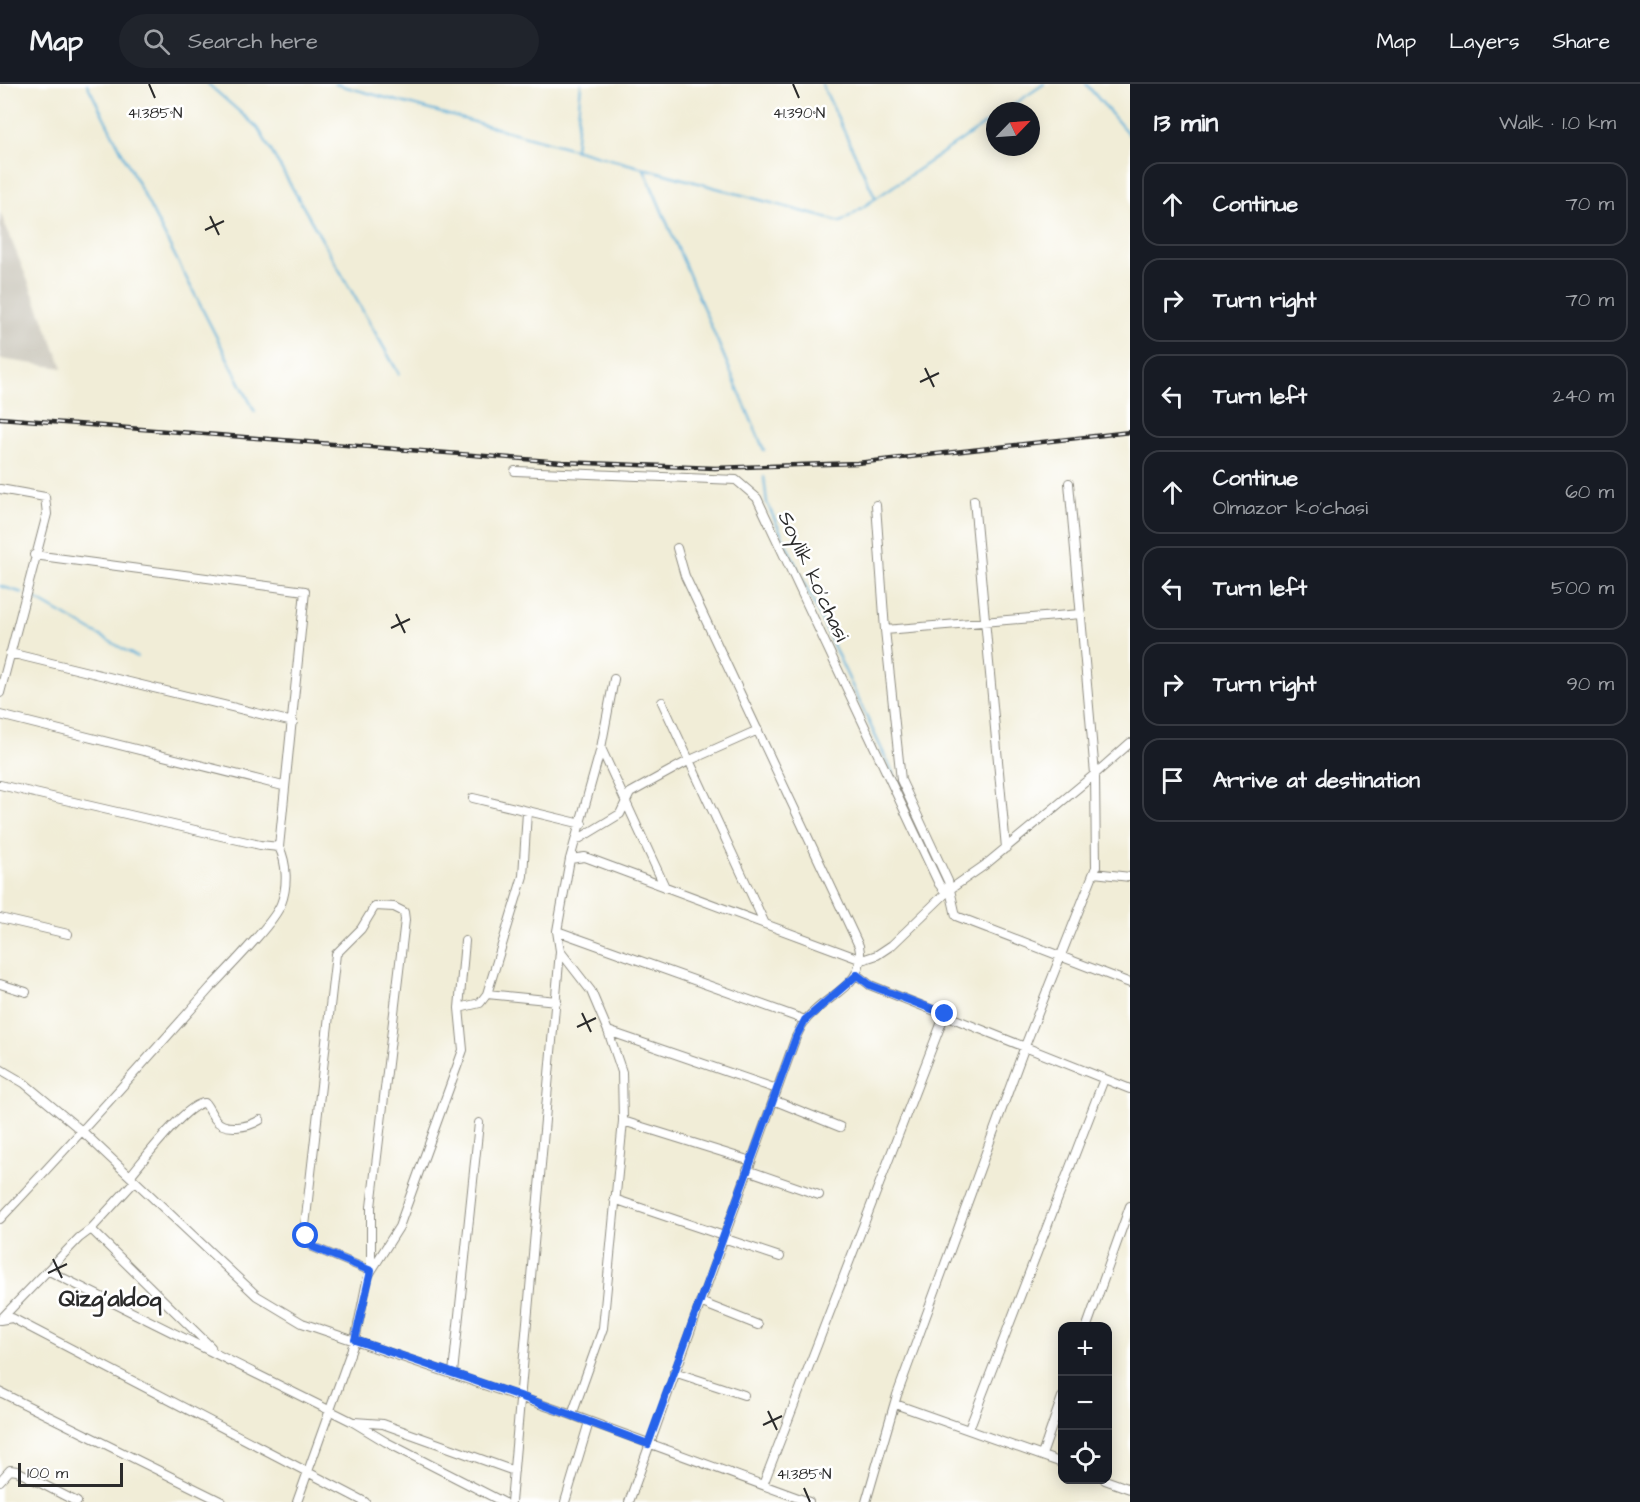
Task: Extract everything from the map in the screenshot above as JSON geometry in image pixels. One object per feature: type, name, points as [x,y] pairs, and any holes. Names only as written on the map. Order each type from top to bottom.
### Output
[{"type":"street","name":"Soylik ko'chasi","points":[[515,471],[736,480],[757,498],[939,884],[948,892]]},
{"type":"street","points":[[866,1502],[895,1404],[1025,1047],[1096,867],[1095,774],[1069,483]]},
{"type":"street","points":[[0,489],[45,496],[47,514],[34,555],[0,693]]},
{"type":"street","points":[[974,500],[1006,848]]},
{"type":"street","points":[[876,505],[885,630],[901,780],[948,881],[948,892],[956,916],[1130,983]]},
{"type":"street","points":[[629,1502],[796,1037],[805,1020],[857,975],[862,960],[859,946],[685,576],[677,548]]},
{"type":"street","points":[[0,1219],[83,1132],[281,906],[285,869],[285,858],[279,846],[283,786],[293,722],[305,591],[34,555]]},
{"type":"street","points":[[885,630],[1081,614]]},
{"type":"street","points":[[10,653],[293,722]]},
{"type":"street","points":[[511,1502],[557,1000],[560,951],[557,931],[570,859],[582,824],[601,748],[614,679]]},
{"type":"street","points":[[662,702],[765,924]]},
{"type":"street","points":[[0,715],[283,786]]},
{"type":"street","points":[[577,840],[620,814],[630,793],[688,761],[758,730]]},
{"type":"street","points":[[570,859],[585,857],[862,960],[877,955],[892,945],[948,892],[1006,848],[1130,743]]},
{"type":"street","points":[[601,748],[627,800],[665,887]]},
{"type":"street","points":[[893,784],[901,780]]},
{"type":"street","points":[[0,785],[260,845],[279,846]]},
{"type":"street","points":[[473,798],[582,824]]},
{"type":"street","points":[[459,1008],[480,1003],[487,994],[523,876],[526,812]]},
{"type":"street","points":[[1094,873],[1130,877]]},
{"type":"street","points":[[297,1502],[355,1340],[371,1271],[371,1207],[405,920],[404,912],[384,906],[375,906],[370,910],[361,929],[336,954],[305,1226],[306,1236],[313,1247],[371,1271]]},
{"type":"street","points":[[0,918],[68,934]]},
{"type":"street","points":[[557,931],[805,1020]]},
{"type":"street","points":[[371,1271],[399,1227],[448,1098],[463,1050],[459,1008],[465,941]]},
{"type":"street","points":[[560,951],[591,991],[608,1031],[622,1072],[624,1121],[614,1199],[603,1328],[572,1416]]},
{"type":"street","points":[[857,975],[870,985],[1130,1089]]},
{"type":"street","points":[[0,984],[26,992]]},
{"type":"street","points":[[487,994],[557,1000]]},
{"type":"street","points":[[763,1485],[945,1014]]},
{"type":"street","points":[[608,1031],[777,1089]]},
{"type":"street","points":[[0,1070],[24,1083],[83,1132],[257,1296],[302,1323],[520,1396],[809,1502]]},
{"type":"street","points":[[969,1429],[1104,1078]]},
{"type":"street","points":[[773,1100],[840,1127]]},
{"type":"street","points":[[0,1319],[79,1238],[91,1229],[176,1124],[198,1104],[205,1103],[215,1120],[221,1124],[241,1127],[260,1120]]},
{"type":"street","points":[[624,1121],[751,1161]]},
{"type":"street","points":[[453,1373],[478,1124]]},
{"type":"street","points":[[747,1170],[819,1195]]},
{"type":"street","points":[[614,1199],[780,1257]]},
{"type":"street","points":[[1088,1322],[1130,1206]]},
{"type":"street","points":[[91,1229],[216,1352]]},
{"type":"street","points":[[49,1271],[216,1352],[503,1502]]},
{"type":"street","points":[[700,1302],[758,1325]]},
{"type":"street","points":[[0,1319],[12,1318],[366,1502]]},
{"type":"street","points":[[674,1372],[744,1395]]},
{"type":"street","points":[[0,1392],[222,1502]]},
{"type":"street","points":[[895,1404],[1058,1461]]},
{"type":"street","points":[[1042,1455],[1058,1408]]},
{"type":"street","points":[[353,1422],[383,1425],[514,1471]]},
{"type":"street","points":[[565,1502],[589,1422]]},
{"type":"street","points":[[0,1481],[10,1470],[17,1471],[77,1502]]},
{"type":"street","points":[[1112,1482],[1130,1489]]},
{"type":"shaded area","points":[[0,212],[63,368],[0,359]]},
{"type":"waterway","points":[[87,84],[255,412]]},
{"type":"waterway","points":[[208,84],[258,128],[399,374]]},
{"type":"waterway","points":[[335,84],[841,222],[986,123]]},
{"type":"waterway","points":[[575,150],[581,84]]},
{"type":"waterway","points":[[822,84],[875,197]]},
{"type":"waterway","points":[[1017,102],[1044,84]]},
{"type":"waterway","points":[[1086,84],[1130,136]]},
{"type":"waterway","points":[[644,169],[764,450]]},
{"type":"waterway","points":[[764,477],[767,503],[943,881]]},
{"type":"waterway","points":[[0,586],[23,593]]},
{"type":"waterway","points":[[29,595],[137,657]]},
{"type":"railway","points":[[0,418],[562,462],[715,468],[857,463],[1130,432]]},
{"type":"district","name":"Qizg'aldoq","points":[[110,1298]]},
{"type":"route","points":[[306,1236],[313,1247],[371,1271],[355,1340],[520,1396],[648,1444],[796,1037],[805,1020],[857,975],[870,985],[945,1014]]}]
